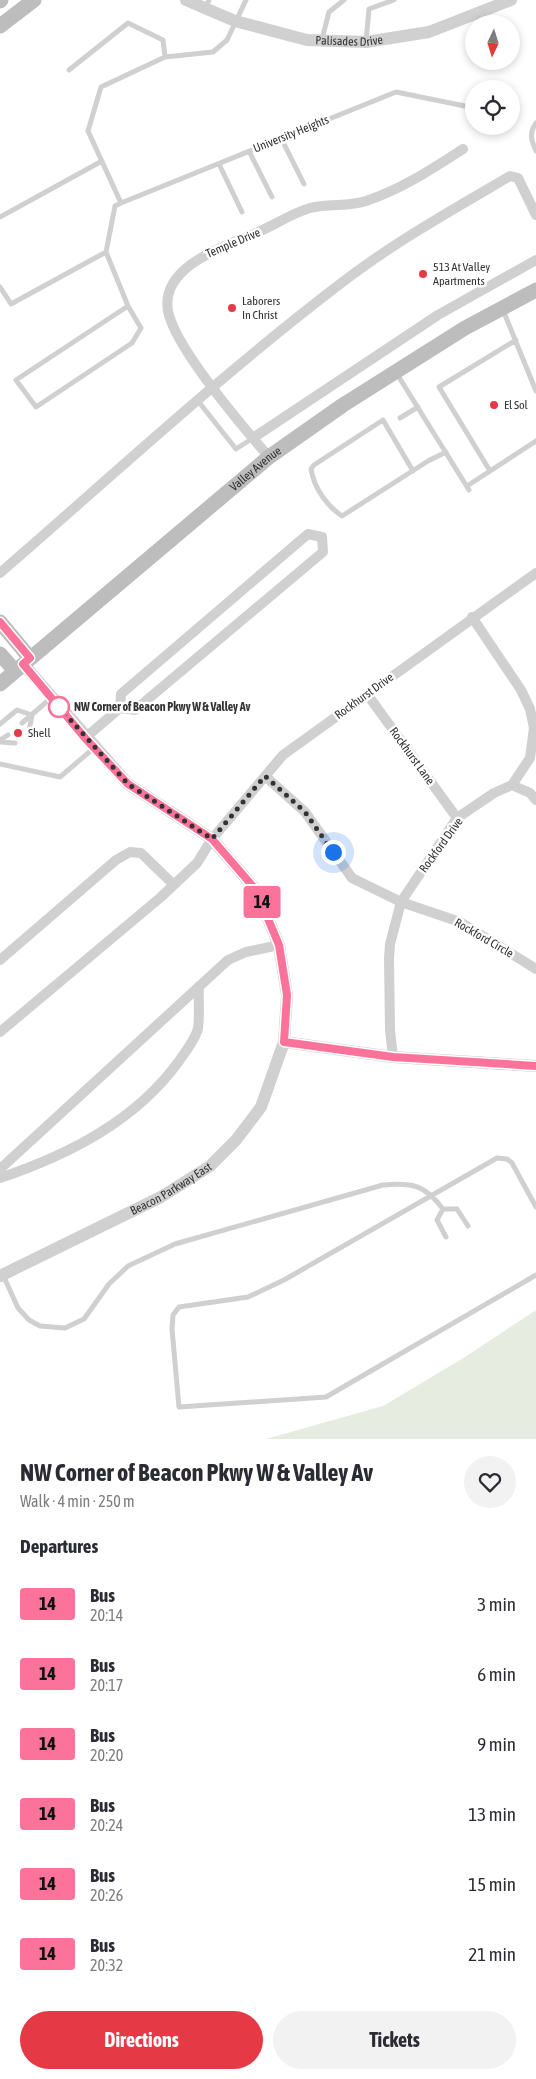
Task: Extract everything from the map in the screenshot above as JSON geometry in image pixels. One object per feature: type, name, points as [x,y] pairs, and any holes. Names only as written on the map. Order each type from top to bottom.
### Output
[{"type":"main road","points":[[0,26],[34,0]]},
{"type":"main road","name":"Valley Avenue","points":[[0,684],[269,457],[343,404],[465,328],[536,290]]},
{"type":"main road","points":[[0,622],[23,665]]},
{"type":"main road","points":[[0,654],[23,665]]},
{"type":"street","name":"Palisades Drive","points":[[186,0],[207,4],[235,21],[307,40],[366,42],[428,32],[511,0]]},
{"type":"street","name":"Temple Drive","points":[[269,457],[202,375],[176,330],[168,309],[173,284],[195,260],[310,208],[364,202],[416,180],[463,149]]},
{"type":"street","points":[[0,574],[213,387],[341,283],[450,211],[510,176],[518,178],[536,215]]},
{"type":"street","points":[[252,438],[438,315],[536,260]]},
{"type":"street","points":[[85,738],[120,708],[121,694],[308,534],[322,537],[323,552],[135,710],[120,708]]},
{"type":"street","name":"Rockhurst Drive","points":[[0,1032],[174,884],[196,863],[212,839],[283,754],[536,573]]},
{"type":"street","points":[[472,617],[521,690],[530,709],[534,728],[530,758],[512,785],[530,793],[536,800]]},
{"type":"street","name":"Beacon Parkway East","points":[[1,1272],[161,1197],[210,1166],[236,1140],[260,1107],[284,1042],[287,995],[279,945],[256,890],[212,839],[128,784],[85,738],[23,665]]},
{"type":"street","name":"Rockhurst Lane","points":[[367,694],[457,818]]},
{"type":"street","name":"Rockford Circle","points":[[265,776],[305,812],[352,878],[401,902],[460,922],[536,969]]},
{"type":"street","name":"Rockford Drive","points":[[393,1057],[390,1030],[389,958],[390,944],[401,902],[457,818],[494,793],[512,785]]},
{"type":"street","points":[[0,960],[116,860],[130,852],[141,853],[174,884]]},
{"type":"street","points":[[0,1169],[228,960],[246,952],[279,945]]},
{"type":"street","points":[[0,1178],[41,1164],[114,1125],[162,1084],[185,1052],[198,1029],[199,986]]},
{"type":"street","points":[[284,1042],[393,1057],[536,1066]]},
{"type":"lane","points":[[128,306],[16,380],[36,407],[132,344],[141,328],[128,306],[106,252],[115,206],[121,203],[88,132],[101,87],[165,57],[213,52],[227,40],[246,0]]},
{"type":"lane","points":[[322,40],[329,12],[344,0]]},
{"type":"lane","points":[[366,42],[369,9],[394,0]]},
{"type":"lane","points":[[69,70],[128,23],[163,40],[165,57]]},
{"type":"lane","name":"University Heights","points":[[121,203],[396,92],[465,106]]},
{"type":"lane","points":[[536,123],[532,129],[531,139],[536,151]]},
{"type":"lane","points":[[281,138],[304,184]]},
{"type":"lane","points":[[249,151],[272,197]]},
{"type":"lane","points":[[0,217],[102,161]]},
{"type":"lane","points":[[219,164],[242,212]]},
{"type":"lane","points":[[0,287],[11,304],[106,252]]},
{"type":"lane","points":[[502,308],[536,391]]},
{"type":"lane","points":[[490,471],[440,389],[440,385],[516,340]]},
{"type":"lane","points":[[395,372],[468,488],[536,441]]},
{"type":"lane","points":[[198,401],[236,449],[252,438]]},
{"type":"lane","points":[[400,418],[418,407]]},
{"type":"lane","points":[[413,471],[383,420],[314,465],[311,469],[312,479],[330,508],[342,516],[446,452]]},
{"type":"lane","points":[[22,723],[52,698]]},
{"type":"lane","points":[[0,724],[18,710],[32,715]]},
{"type":"lane","points":[[28,731],[32,715]]},
{"type":"lane","points":[[0,741],[8,735]]},
{"type":"lane","points":[[0,741],[15,743]]},
{"type":"lane","points":[[0,764],[60,777],[94,748]]},
{"type":"lane","points":[[536,1207],[512,1163],[507,1159],[497,1158],[284,1280],[248,1297],[179,1306],[173,1315],[172,1329],[179,1407],[326,1397],[536,1275]]},
{"type":"lane","points":[[1,1272],[18,1308],[29,1320],[40,1326],[65,1328],[84,1318],[109,1284],[128,1266],[175,1244],[383,1185],[404,1183],[419,1187],[432,1194],[444,1209]]},
{"type":"lane","points":[[444,1209],[457,1209],[468,1226]]},
{"type":"lane","points":[[444,1209],[437,1220],[446,1237]]},
{"type":"shaded area","points":[[536,1310],[536,1439],[266,1439],[383,1406],[465,1357]]},
{"type":"bus line","name":"14","points":[[0,622],[30,658],[23,664],[85,738],[128,784],[212,839],[256,890],[269,917],[279,945],[287,995],[284,1042],[393,1057],[520,1067],[536,1066]]},
{"type":"place","name":"513 At Valley Apartments","points":[[423,274]]},
{"type":"place","name":"Laborers In Christ","points":[[232,308]]},
{"type":"place","name":"El Sol","points":[[494,405]]},
{"type":"place","name":"NW Corner of Beacon Pkwy W & Valley Av","points":[[59,707]]},
{"type":"place","name":"Shell","points":[[18,733]]},
{"type":"route","points":[[59,707],[128,784],[212,839],[265,776],[305,812],[333,852]]}]
